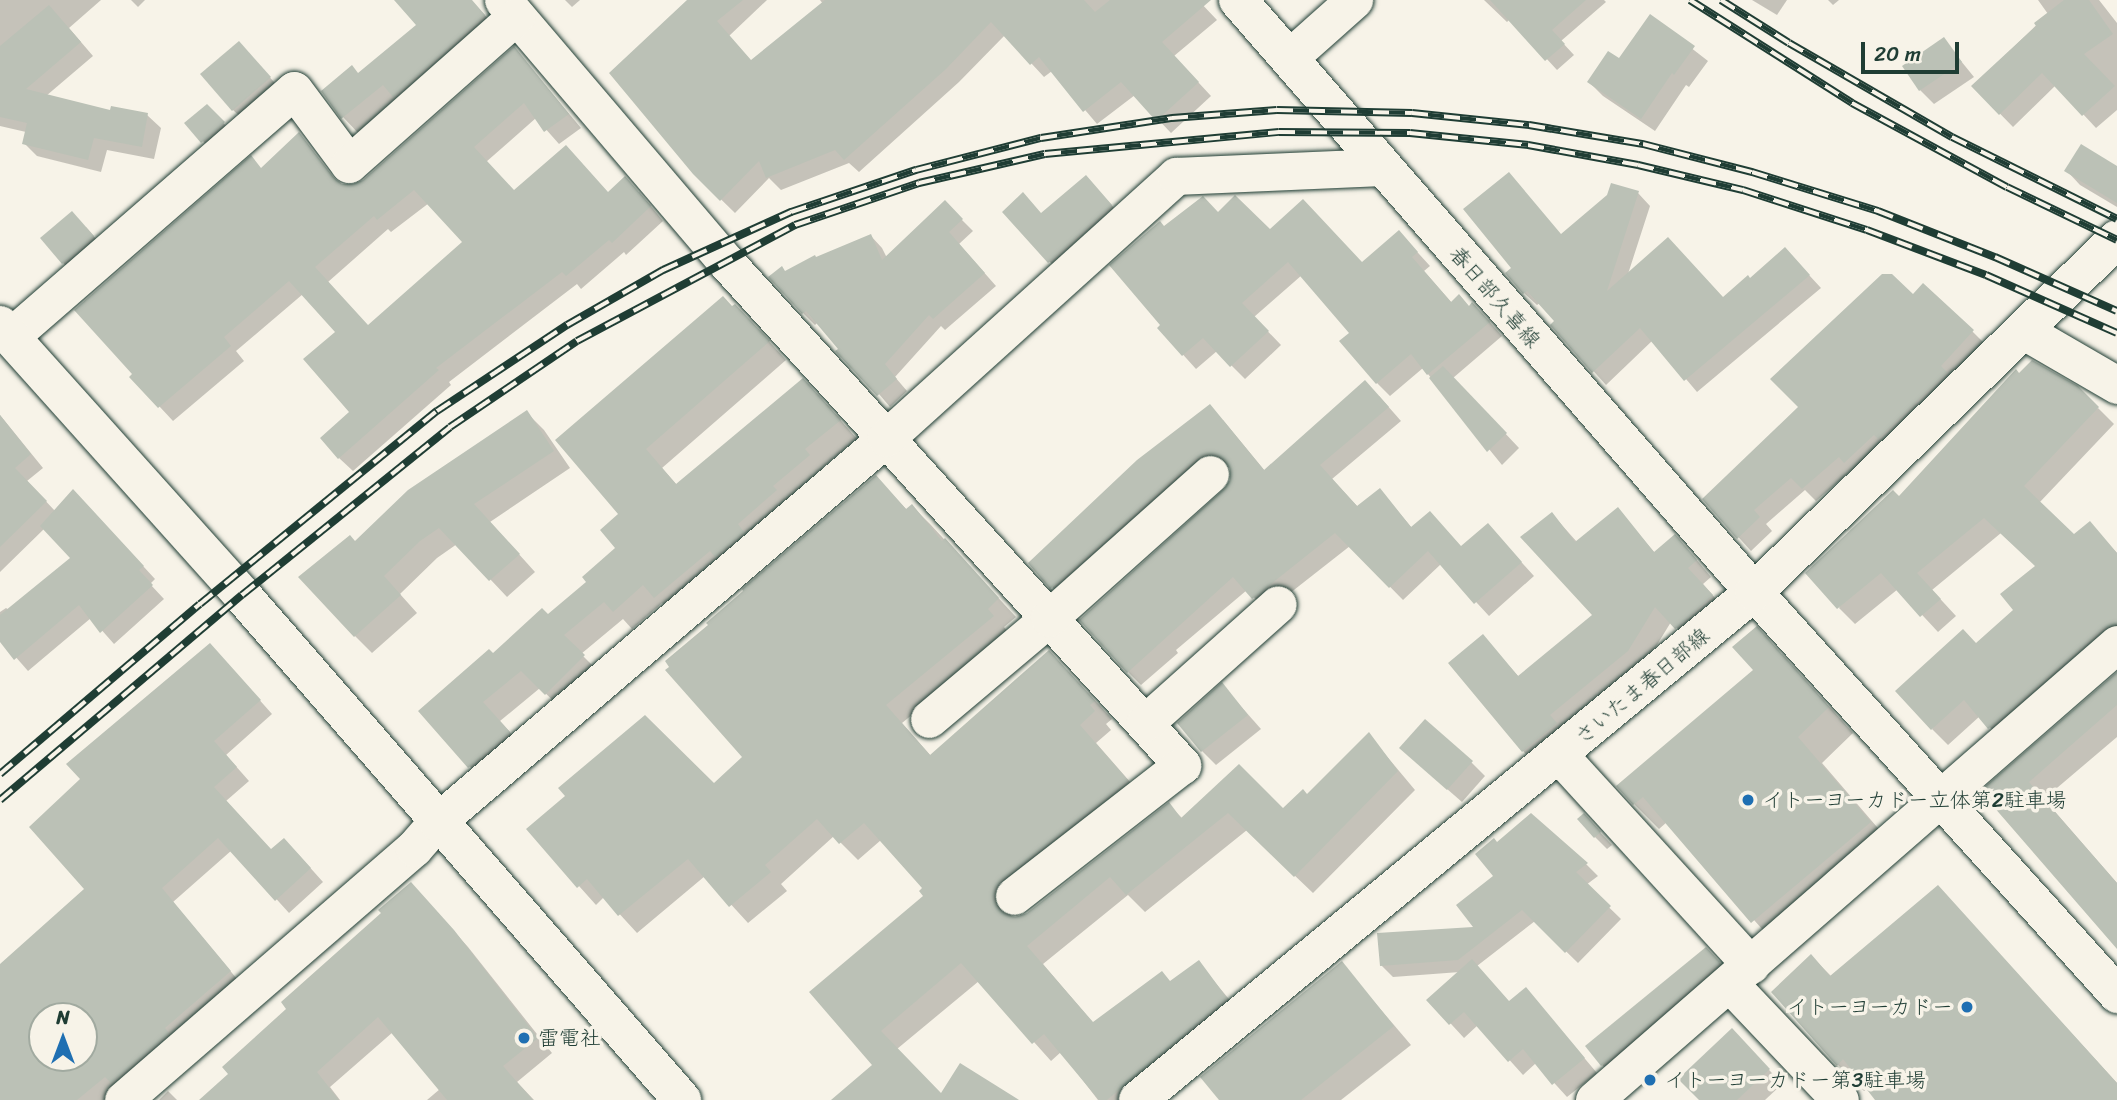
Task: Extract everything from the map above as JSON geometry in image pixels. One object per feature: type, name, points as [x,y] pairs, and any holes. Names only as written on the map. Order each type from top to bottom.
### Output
[{"type":"main road","name":"春日部久喜線","points":[[1238,0],[1290,57],[1381,167],[1755,592]]},
{"type":"main road","name":"さいたま春日部線","points":[[1138,1100],[1560,756],[1755,592],[2117,239]]},
{"type":"main road","points":[[5,331],[242,595],[682,1100]]},
{"type":"street","points":[[1290,57],[1354,0]]},
{"type":"street","points":[[5,331],[294,90],[349,164],[510,8],[727,263],[1182,765],[1014,896]]},
{"type":"street","points":[[123,1100],[414,848],[437,822],[886,438],[1176,176],[1381,167]]},
{"type":"street","points":[[2024,331],[2117,385]]},
{"type":"street","points":[[929,719],[1049,618],[1210,474]]},
{"type":"street","points":[[1755,592],[2117,994]]},
{"type":"street","points":[[1144,723],[1278,604]]},
{"type":"street","points":[[1594,1100],[2117,644]]},
{"type":"street","points":[[1560,756],[1840,1100]]},
{"type":"building","points":[[394,0],[472,0],[485,15],[393,97],[383,85],[341,119],[321,91],[352,65],[358,73],[416,25]]},
{"type":"building","points":[[687,0],[743,0],[717,21],[751,60],[825,0],[1084,0],[1095,12],[1110,0],[1211,0],[1162,42],[1199,82],[1156,121],[1121,82],[1083,112],[1039,57],[1030,65],[991,22],[946,69],[844,160],[835,150],[766,178],[759,161],[720,201],[693,174],[609,73]]},
{"type":"building","points":[[1490,0],[1586,0],[1552,30],[1565,44],[1545,61]]},
{"type":"building","points":[[2064,0],[2089,0],[2113,34],[2084,54],[2115,86],[2082,116],[2042,73],[1999,115],[1971,86],[2036,26],[2034,23]]},
{"type":"building","points":[[49,5],[81,42],[26,89],[110,110],[111,106],[148,113],[142,147],[94,138],[88,160],[22,144],[27,123],[0,117],[0,46]]},
{"type":"building","points":[[1650,14],[1695,46],[1674,75],[1672,73],[1641,119],[1587,82],[1608,51],[1619,58]]},
{"type":"building","points":[[1944,37],[1962,62],[1919,91],[1902,66]]},
{"type":"building","points":[[239,41],[271,77],[232,111],[200,74]]},
{"type":"building","points":[[514,46],[569,114],[544,132],[524,103],[474,147],[514,190],[566,145],[608,192],[625,176],[651,206],[612,243],[609,240],[566,276],[562,272],[436,368],[439,370],[338,459],[320,438],[349,412],[303,359],[335,332],[289,281],[224,337],[231,346],[158,408],[129,377],[132,374],[74,310],[251,155],[261,168],[299,132],[333,177],[342,184],[363,180]],"holes":[[[414,190],[462,242],[368,325],[315,267],[374,216],[377,220]]]},
{"type":"building","points":[[207,104],[225,122],[201,143],[184,123]]},
{"type":"building","points":[[2081,144],[2117,166],[2117,203],[2064,171]]},
{"type":"building","points":[[1509,172],[1561,234],[1607,195],[1611,183],[1639,191],[1607,291],[1668,237],[1723,297],[1748,275],[1750,278],[1785,247],[1810,275],[1684,381],[1640,328],[1592,373],[1550,325],[1554,321],[1527,291],[1523,294],[1505,273],[1511,268],[1463,209]]},
{"type":"building","points":[[1086,175],[1112,205],[1048,263],[1002,212],[1023,192],[1041,213]]},
{"type":"building","points":[[1235,195],[1270,229],[1303,199],[1362,262],[1399,230],[1418,252],[1412,257],[1451,302],[1459,294],[1469,306],[1472,302],[1490,322],[1427,375],[1411,354],[1376,384],[1339,341],[1349,333],[1288,262],[1242,303],[1269,331],[1230,367],[1203,338],[1182,356],[1157,328],[1160,325],[1109,265],[1160,221],[1164,226],[1203,196],[1218,212]]},
{"type":"building","points":[[945,200],[963,219],[949,232],[985,273],[933,319],[929,315],[885,364],[897,379],[877,396],[835,351],[838,349],[806,311],[802,314],[768,277],[782,266],[785,271],[815,255],[816,257],[871,234],[882,260]]},
{"type":"building","points":[[72,211],[94,236],[62,264],[40,238]]},
{"type":"building","points":[[1882,274],[1892,274],[1913,294],[1923,283],[1974,330],[1941,366],[1947,372],[1878,439],[1874,435],[1844,463],[1839,457],[1802,489],[1791,478],[1754,510],[1760,517],[1737,539],[1702,499],[1798,407],[1770,379]]},
{"type":"building","points":[[723,296],[732,306],[735,304],[770,341],[646,449],[676,484],[803,378],[841,420],[805,449],[810,455],[773,486],[777,490],[738,524],[744,532],[715,557],[710,551],[654,598],[643,585],[613,612],[604,602],[564,635],[585,655],[545,695],[521,671],[483,702],[510,732],[468,768],[418,711],[489,649],[493,653],[542,608],[548,614],[586,582],[582,577],[615,548],[600,530],[618,514],[555,440]]},
{"type":"building","points":[[2032,360],[2078,386],[2099,407],[2024,486],[2074,534],[2090,521],[2117,553],[2117,624],[2103,628],[1988,729],[1964,700],[1931,730],[1895,691],[1963,629],[1976,643],[2013,610],[2000,594],[2035,566],[1984,518],[1917,573],[1941,599],[1920,617],[1881,573],[1837,609],[1805,573],[1893,490],[1899,496],[2016,369],[2019,373]]},
{"type":"building","points":[[1443,366],[1507,433],[1487,452],[1429,378]]},
{"type":"building","points":[[1365,380],[1389,407],[1320,465],[1357,506],[1380,488],[1411,527],[1430,511],[1461,546],[1488,523],[1522,562],[1474,604],[1428,551],[1389,588],[1335,533],[1252,599],[1233,577],[1127,673],[1079,620],[1224,489],[1230,480],[1230,469],[1225,460],[1216,454],[1205,454],[1196,458],[1050,589],[1028,563],[1137,460],[1210,404],[1264,470]]},
{"type":"building","points":[[527,410],[554,451],[474,504],[520,554],[489,581],[439,528],[420,541],[384,576],[401,595],[354,637],[298,577],[350,535],[355,541],[408,490]]},
{"type":"building","points":[[0,415],[31,454],[15,468],[47,501],[0,547]]},
{"type":"building","points":[[876,475],[906,509],[912,504],[942,541],[945,538],[999,598],[988,609],[994,616],[886,705],[930,755],[1049,650],[1095,701],[1090,705],[1095,711],[1080,725],[1128,780],[1001,880],[995,888],[993,898],[997,908],[1006,915],[1016,917],[1027,913],[1169,802],[1181,818],[1239,764],[1283,808],[1303,789],[1307,794],[1369,732],[1398,771],[1294,877],[1228,813],[1126,895],[1110,877],[1027,946],[1093,1022],[1162,971],[1170,981],[1199,960],[1227,998],[1107,1100],[1099,1100],[1044,1034],[1032,1044],[961,963],[881,1031],[941,1093],[960,1063],[1019,1100],[831,1100],[872,1065],[809,992],[923,896],[919,891],[922,888],[864,823],[839,844],[817,819],[765,865],[771,872],[729,907],[688,859],[618,916],[587,879],[577,888],[526,829],[565,796],[558,788],[645,715],[714,783],[742,757],[665,670],[669,667],[665,661],[708,625],[706,623],[743,591],[742,589]]},
{"type":"building","points":[[73,489],[144,566],[139,570],[153,585],[100,633],[79,605],[14,660],[0,642],[0,615],[70,558],[40,526]]},
{"type":"building","points":[[1618,507],[1654,552],[1675,534],[1697,560],[1688,568],[1713,595],[1675,629],[1655,607],[1628,651],[1550,715],[1557,723],[1522,752],[1448,663],[1483,634],[1518,676],[1592,615],[1520,537],[1552,512],[1575,542]]},
{"type":"building","name":"イトーヨーカドー立体第2駐車場","points":[[1757,626],[1829,707],[1798,737],[1871,822],[1751,923],[1643,797],[1633,805],[1616,786],[1753,670],[1732,647]]},
{"type":"building","points":[[210,643],[261,700],[214,741],[237,767],[214,787],[271,849],[284,838],[311,868],[275,901],[218,838],[162,888],[231,971],[165,1028],[169,1033],[111,1083],[105,1077],[77,1100],[0,1100],[0,964],[84,889],[29,827],[80,779],[66,764]]},
{"type":"building","points":[[2117,672],[2117,705],[2029,782],[2117,883],[2117,949],[1980,791]]},
{"type":"building","points":[[1222,682],[1248,715],[1201,752],[1177,723]]},
{"type":"building","points":[[1425,719],[1473,761],[1447,790],[1399,748]]},
{"type":"building","points":[[1531,813],[1588,863],[1576,872],[1611,906],[1565,953],[1522,910],[1458,960],[1380,966],[1377,933],[1473,927],[1456,905],[1493,876],[1475,854],[1494,838],[1497,842]]},
{"type":"building","points":[[1584,813],[1601,832],[1594,838],[1577,819]]},
{"type":"building","points":[[411,882],[454,930],[538,1038],[503,1066],[533,1100],[447,1100],[378,1017],[317,1072],[339,1100],[199,1100],[228,1074],[222,1067],[286,1009],[281,1002],[381,913],[378,910]]},
{"type":"building","name":"イトーヨーカドー","points":[[1938,885],[2117,1083],[2117,1100],[1875,1100],[1843,1059],[1837,1066],[1771,992],[1811,954],[1830,976]]},
{"type":"building","points":[[1706,947],[1720,962],[1601,1066],[1585,1046]]},
{"type":"building","points":[[1472,959],[1509,1001],[1526,987],[1585,1058],[1552,1085],[1523,1049],[1508,1062],[1464,1012],[1449,1025],[1426,1000]]},
{"type":"building","points":[[1342,961],[1394,1026],[1301,1100],[1219,1100],[1200,1077]]},
{"type":"building","points":[[1732,1028],[1770,1069],[1737,1100],[1699,1100],[1678,1079]]},
{"type":"railway","points":[[1690,0],[1852,103],[2007,187],[2117,240]]},
{"type":"railway","points":[[1721,0],[1789,43],[1952,137],[2117,219]]},
{"type":"railway","points":[[0,774],[200,604],[437,411],[567,325],[663,270],[791,212],[916,170],[1041,138],[1172,118],[1277,110],[1412,113],[1529,125],[1643,144],[1752,172],[1878,211],[1995,257],[2117,311]]},
{"type":"railway","points":[[0,800],[242,595],[450,427],[577,341],[795,225],[919,183],[1045,154],[1279,132],[1410,133],[1528,145],[1638,165],[1743,190],[1867,230],[1986,275],[2117,333]]},
{"type":"place","name":"イトーヨーカドー立体第2駐車場","points":[[1748,800]]},
{"type":"place","name":"イトーヨーカドー","points":[[1967,1007]]},
{"type":"place","name":"雷電社","points":[[524,1038]]},
{"type":"place","name":"イトーヨーカドー第3駐車場","points":[[1650,1080]]}]
